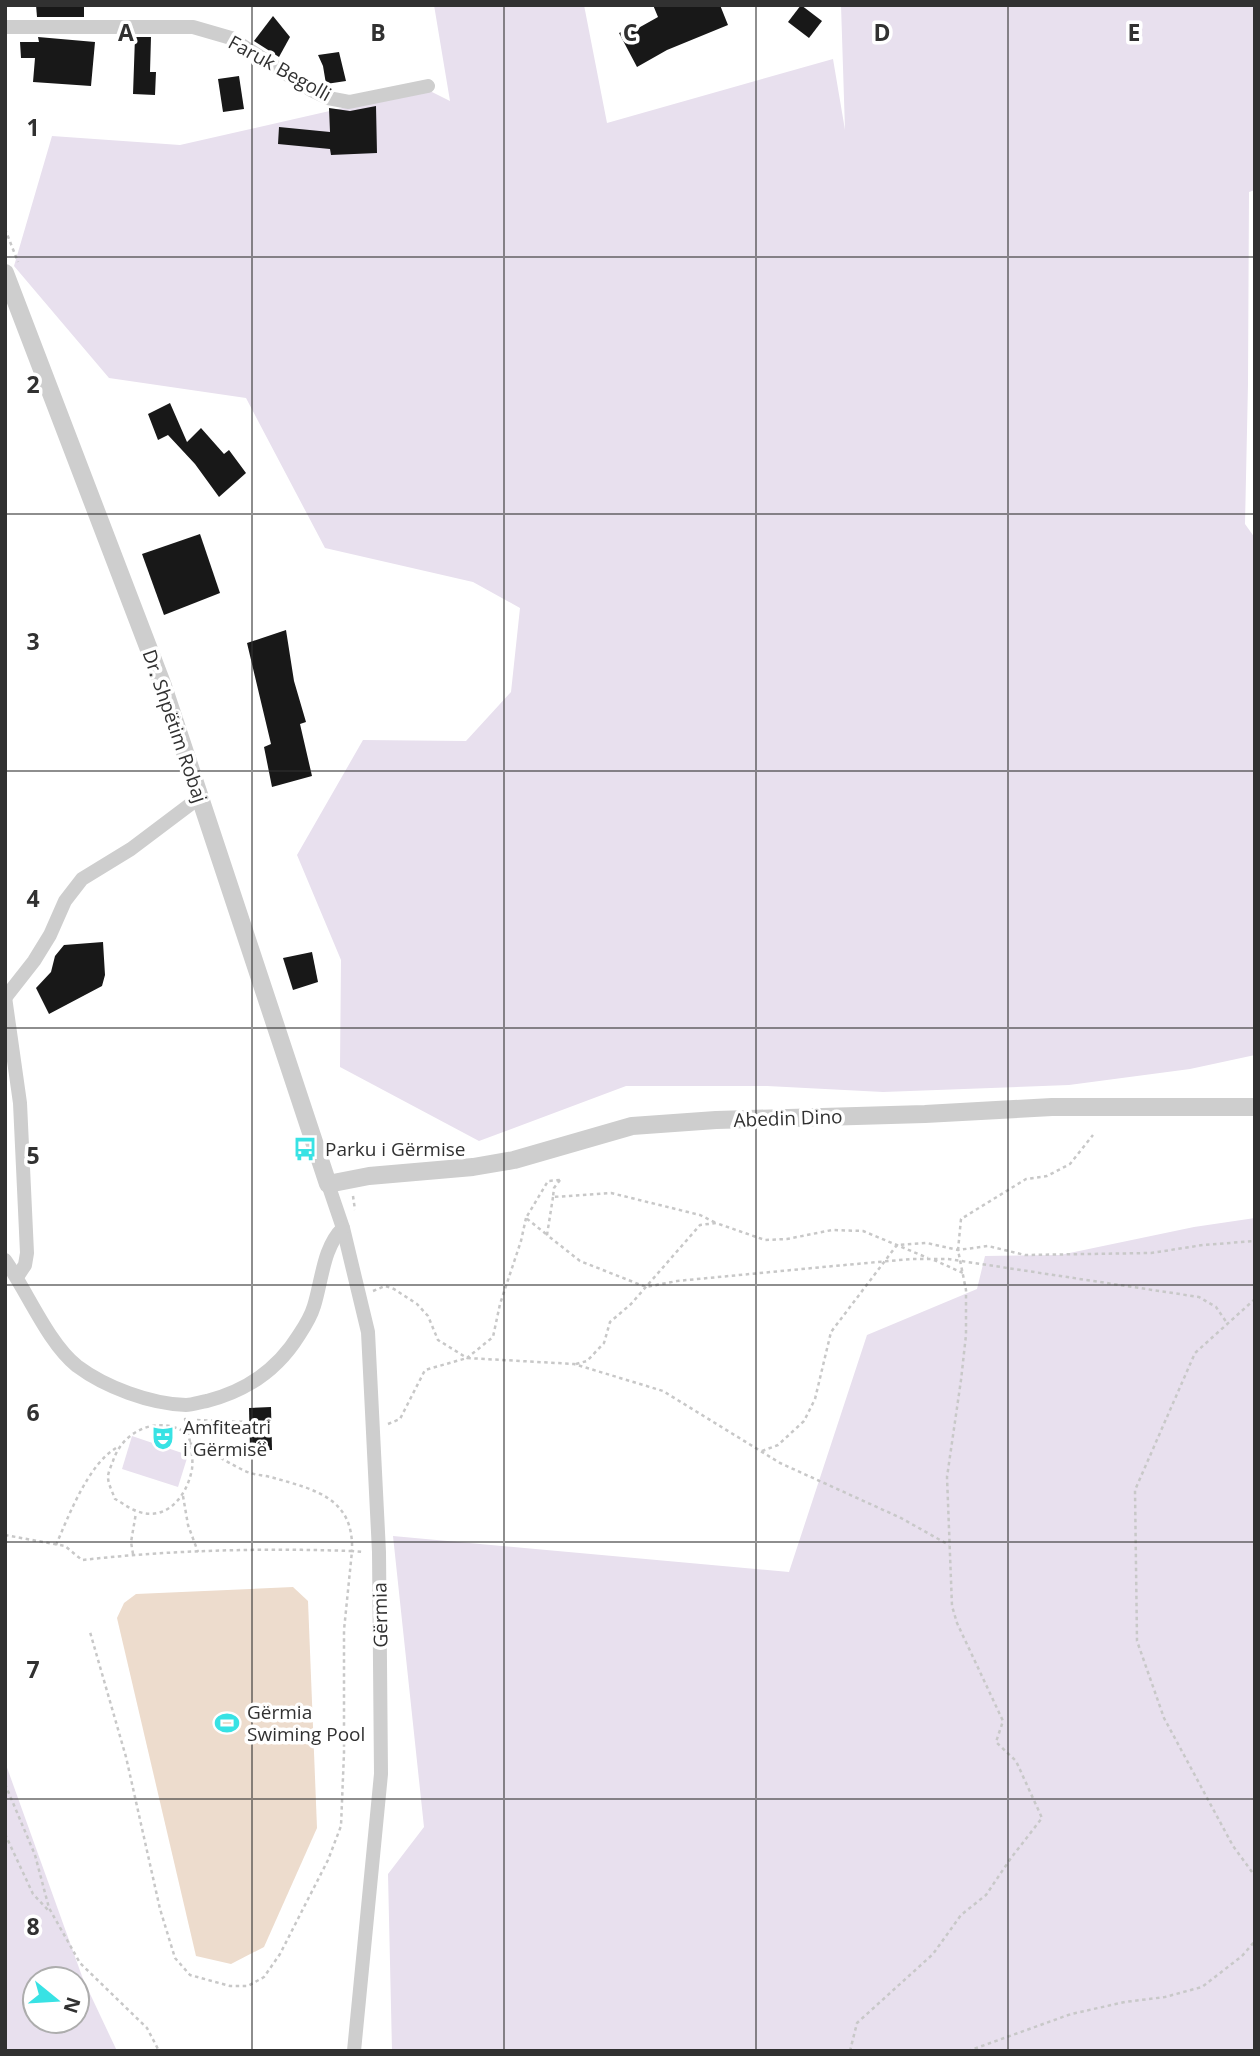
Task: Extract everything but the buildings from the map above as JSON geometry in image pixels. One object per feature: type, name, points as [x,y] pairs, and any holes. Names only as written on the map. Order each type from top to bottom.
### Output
[{"type":"street","name":"Faruk Begolli","points":[[5,27],[192,27],[232,38],[311,90],[328,98],[349,102],[428,86]]},
{"type":"street","name":"Dr. Shpëtim Robaj","points":[[5,273],[163,686],[328,1184]]},
{"type":"street","points":[[17,1277],[25,1265],[27,1254],[20,1103],[5,998],[34,961],[50,935],[65,901],[82,879],[131,849],[200,797]]},
{"type":"street","name":"Abedin Dino","points":[[328,1184],[369,1176],[473,1167],[514,1160],[632,1126],[716,1120],[1052,1107],[1255,1107]]},
{"type":"street","name":"Gërmia","points":[[328,1184],[343,1228],[368,1332],[379,1552],[381,1774],[354,2051]]},
{"type":"street","points":[[5,1260],[56,1343],[77,1366],[122,1390],[187,1412],[262,1377],[283,1358],[313,1309],[326,1259],[336,1235],[343,1228]]},
{"type":"path","points":[[850,2051],[856,2023],[933,1954],[961,1915],[986,1895],[1042,1818],[1016,1761],[996,1742],[1003,1721],[957,1623],[952,1606],[947,1477],[966,1335],[966,1290],[958,1250],[961,1219],[1026,1179],[1047,1176],[1070,1164],[1093,1135]]},
{"type":"path","points":[[467,1358],[493,1337],[500,1304],[522,1241],[526,1219],[548,1181],[560,1180],[554,1188],[547,1235]]},
{"type":"path","points":[[352,1192],[355,1210]]},
{"type":"path","points":[[553,1197],[611,1193],[700,1215],[765,1240],[787,1239],[832,1230],[863,1231],[963,1273]]},
{"type":"path","points":[[526,1219],[580,1261],[646,1287],[677,1281],[932,1259],[961,1261],[1199,1297],[1216,1307],[1227,1324]]},
{"type":"path","points":[[574,1364],[587,1361],[604,1343],[610,1322],[646,1287],[700,1226],[716,1223]]},
{"type":"path","points":[[762,1451],[779,1446],[804,1420],[815,1399],[831,1332],[897,1245],[927,1242],[958,1250],[988,1246],[1025,1255],[1151,1253],[1255,1241]]},
{"type":"path","points":[[359,1290],[372,1291],[385,1286],[403,1294],[428,1316],[438,1340],[467,1358]]},
{"type":"path","points":[[1255,1299],[1195,1353],[1136,1490],[1137,1641],[1164,1718],[1233,1846],[1255,1876]]},
{"type":"path","points":[[374,1430],[400,1419],[425,1370],[467,1358],[574,1364],[663,1391],[780,1463],[901,1518],[949,1545]]},
{"type":"path","points":[[117,1448],[108,1477],[115,1499],[136,1512],[159,1512],[175,1505],[186,1492],[192,1466],[187,1412],[246,1422]]},
{"type":"path","points":[[56,1545],[79,1495],[106,1454],[117,1448],[136,1430],[159,1424],[179,1428],[188,1434]]},
{"type":"path","points":[[90,1632],[126,1757],[160,1909],[175,1958],[190,1975],[230,1986],[248,1986],[264,1978],[281,1954],[328,1860],[341,1826],[344,1630],[353,1535],[345,1513],[319,1492],[244,1471],[189,1443]]},
{"type":"path","points":[[183,1496],[188,1525],[198,1552]]},
{"type":"path","points":[[133,1554],[132,1525],[136,1512]]},
{"type":"path","points":[[5,1535],[65,1546],[82,1560],[133,1554],[277,1549],[379,1552]]},
{"type":"path","points":[[5,1784],[35,1855],[52,1913],[80,1963],[146,2028],[159,2051]]},
{"type":"path","points":[[5,1834],[33,1894],[52,1913]]},
{"type":"path","points":[[968,2051],[1071,2014],[1125,2002],[1165,1997],[1202,1987],[1242,1956],[1255,1941]]},
{"type":"shaded area","points":[[434,5],[584,5],[607,123],[833,59],[845,130],[841,5],[1255,5],[1255,190],[1249,192],[1245,524],[1255,538],[1255,1055],[1190,1069],[1069,1085],[883,1092],[767,1086],[626,1086],[479,1141],[340,1067],[341,960],[297,855],[363,740],[466,741],[511,692],[520,608],[473,582],[325,548],[246,398],[109,378],[14,266],[52,136],[180,145],[426,89],[450,101]]},
{"type":"shaded area","points":[[1255,1218],[1255,2051],[392,2051],[388,1874],[424,1827],[393,1536],[789,1572],[867,1335],[977,1289],[985,1256],[1060,1255],[1194,1227]]},
{"type":"shaded area","points":[[132,1436],[188,1455],[178,1487],[122,1469]]},
{"type":"shaded area","name":"Gërmia Swiming Pool","points":[[293,1587],[308,1601],[317,1828],[264,1947],[231,1964],[196,1956],[117,1618],[124,1603],[136,1594]]},
{"type":"shaded area","points":[[5,1762],[78,1965],[21,1965],[21,2035],[91,2035],[91,1996],[117,2051],[5,2051]]},
{"type":"place","name":"Parku i Gërmise","points":[[305,1149]]},
{"type":"place","name":"Amfiteatri i Gërmisë","points":[[163,1438]]},
{"type":"place","name":"Gërmia Swiming Pool","points":[[227,1723]]}]
